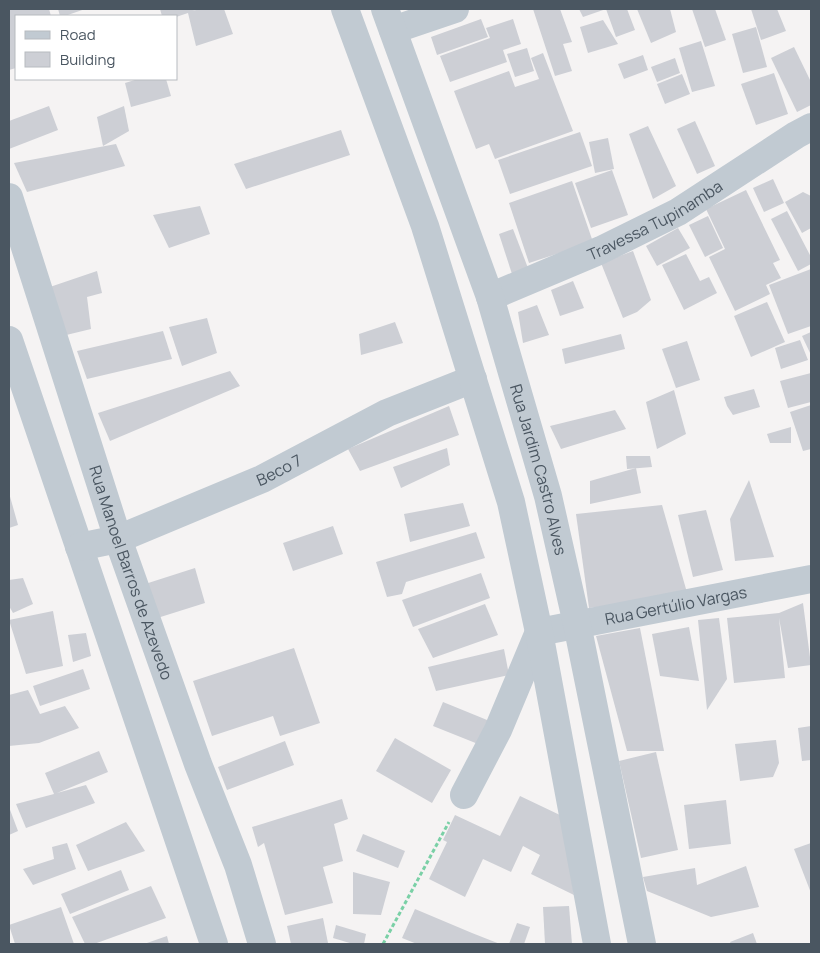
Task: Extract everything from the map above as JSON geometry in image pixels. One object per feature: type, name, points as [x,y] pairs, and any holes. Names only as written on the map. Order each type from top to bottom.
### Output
[{"type":"street","points":[[346,9],[425,226],[511,502],[539,632],[598,944]]},
{"type":"street","points":[[389,19],[455,9]]},
{"type":"street","name":"Rua Jardim Castro Alves","points":[[389,19],[490,297],[548,496],[577,624],[642,944]]},
{"type":"street","name":"Travessa Tupinamba","points":[[490,297],[601,250],[678,212],[811,127]]},
{"type":"street","name":"Rua Manoel Barros de Azevedo","points":[[9,197],[118,539],[198,764],[238,865],[262,944]]},
{"type":"street","points":[[9,340],[214,944]]},
{"type":"street","name":"Beco 7","points":[[79,547],[118,539],[262,479],[387,413],[473,379]]},
{"type":"street","name":"Rua Gertúlio Vargas","points":[[539,632],[811,579]]},
{"type":"street","points":[[464,795],[498,730],[539,632]]},
{"type":"path","points":[[383,944],[464,795]]},
{"type":"building","points":[[9,9],[49,9],[51,15],[15,15],[15,68],[9,70]]},
{"type":"building","points":[[58,9],[85,9],[68,15],[60,15]]},
{"type":"building","points":[[160,9],[198,9],[192,11],[224,9],[233,34],[196,46],[188,13],[178,16],[162,15]]},
{"type":"building","points":[[533,9],[560,9],[572,42],[563,44],[572,71],[555,76]]},
{"type":"building","points":[[579,9],[606,9],[583,17]]},
{"type":"building","points":[[606,9],[627,9],[635,30],[616,37]]},
{"type":"building","points":[[637,9],[670,9],[676,32],[651,43]]},
{"type":"building","points":[[692,9],[715,9],[726,40],[705,47]]},
{"type":"building","points":[[751,9],[777,9],[786,31],[761,40]]},
{"type":"building","points":[[481,19],[488,37],[437,55],[431,37]]},
{"type":"building","points":[[513,19],[521,44],[503,50],[507,62],[450,82],[440,56],[490,38],[486,28]]},
{"type":"building","points":[[603,20],[618,44],[588,53],[580,27]]},
{"type":"building","points":[[756,27],[767,67],[743,73],[732,34]]},
{"type":"building","points":[[701,41],[715,86],[692,92],[679,48]]},
{"type":"building","points":[[794,47],[811,82],[811,105],[797,112],[771,58]]},
{"type":"building","points":[[527,48],[534,71],[515,77],[507,54]]},
{"type":"building","points":[[543,53],[573,131],[495,159],[489,144],[476,149],[454,91],[509,71],[515,87],[539,79],[531,58]]},
{"type":"building","points":[[643,55],[648,70],[624,79],[618,64]]},
{"type":"building","points":[[675,58],[680,73],[657,82],[651,67]]},
{"type":"building","points":[[774,73],[788,114],[756,125],[741,84]]},
{"type":"building","points":[[682,74],[690,94],[665,104],[657,84]]},
{"type":"building","points":[[135,80],[166,80],[171,96],[131,107],[125,83]]},
{"type":"building","points":[[49,106],[58,130],[9,149],[9,121]]},
{"type":"building","points":[[124,106],[129,131],[103,146],[97,117]]},
{"type":"building","points":[[695,121],[715,166],[697,174],[677,129]]},
{"type":"building","points":[[648,126],[676,186],[653,199],[629,134]]},
{"type":"building","points":[[341,130],[350,155],[246,189],[234,164]]},
{"type":"building","points":[[580,132],[592,166],[510,194],[498,160]]},
{"type":"building","points":[[608,138],[614,169],[595,173],[589,142]]},
{"type":"building","points":[[116,144],[125,166],[27,192],[14,163]]},
{"type":"building","points":[[612,170],[628,215],[591,228],[575,183]]},
{"type":"building","points":[[773,179],[784,203],[764,212],[753,188]]},
{"type":"building","points":[[572,181],[593,242],[529,263],[509,203]]},
{"type":"building","points":[[746,190],[780,260],[773,263],[781,278],[766,285],[770,294],[735,311],[709,257],[725,249],[706,209]]},
{"type":"building","points":[[803,192],[811,196],[811,228],[802,233],[785,202]]},
{"type":"building","points":[[200,206],[210,234],[169,248],[153,215]]},
{"type":"building","points":[[787,211],[811,257],[811,264],[798,271],[771,219]]},
{"type":"building","points":[[708,216],[723,248],[705,257],[689,225]]},
{"type":"building","points":[[678,228],[690,248],[657,266],[646,246]]},
{"type":"building","points":[[513,229],[528,268],[512,274],[499,234]]},
{"type":"building","points":[[633,251],[651,300],[637,312],[623,318],[601,263]]},
{"type":"building","points":[[686,254],[700,281],[709,277],[717,293],[684,310],[662,265]]},
{"type":"building","points":[[811,269],[811,326],[788,334],[769,285]]},
{"type":"building","points":[[97,271],[102,293],[87,297],[91,329],[58,337],[44,289]]},
{"type":"building","points":[[573,281],[584,308],[560,316],[551,290]]},
{"type":"building","points":[[767,302],[785,342],[751,357],[734,316]]},
{"type":"building","points":[[537,305],[549,335],[523,343],[518,312]]},
{"type":"building","points":[[207,318],[217,353],[182,366],[169,327]]},
{"type":"building","points":[[395,322],[403,343],[361,355],[359,334]]},
{"type":"building","points":[[163,331],[172,359],[87,379],[77,351]]},
{"type":"building","points":[[811,332],[811,355],[802,336]]},
{"type":"building","points":[[621,334],[625,349],[565,364],[562,349]]},
{"type":"building","points":[[800,340],[808,360],[781,369],[775,348]]},
{"type":"building","points":[[687,341],[700,380],[676,388],[662,349]]},
{"type":"building","points":[[230,371],[240,386],[110,441],[98,413]]},
{"type":"building","points":[[811,373],[811,402],[788,408],[780,381]]},
{"type":"building","points":[[754,389],[760,407],[733,415],[724,397]]},
{"type":"building","points":[[674,390],[686,434],[657,449],[646,402]]},
{"type":"building","points":[[811,405],[811,449],[803,451],[790,412]]},
{"type":"building","points":[[449,406],[459,435],[360,471],[348,449]]},
{"type":"building","points":[[615,410],[626,429],[561,449],[550,426]]},
{"type":"building","points":[[791,427],[791,443],[770,443],[767,434]]},
{"type":"building","points":[[447,448],[450,465],[401,488],[393,467]]},
{"type":"building","points":[[626,456],[650,456],[652,467],[627,469]]},
{"type":"building","points":[[636,468],[641,493],[590,504],[590,481]]},
{"type":"building","points":[[749,480],[774,557],[735,561],[730,519]]},
{"type":"building","points":[[9,493],[18,525],[9,528]]},
{"type":"building","points":[[463,503],[470,526],[410,542],[404,514]]},
{"type":"building","points":[[662,505],[688,596],[589,608],[576,514]]},
{"type":"building","points":[[706,510],[723,570],[693,577],[678,515]]},
{"type":"building","points":[[333,526],[343,554],[293,571],[283,543]]},
{"type":"building","points":[[476,532],[485,558],[406,582],[402,594],[387,597],[376,562]]},
{"type":"building","points":[[195,568],[205,603],[151,620],[142,585]]},
{"type":"building","points":[[481,573],[490,598],[413,627],[402,600]]},
{"type":"building","points":[[23,578],[33,604],[13,613],[9,606],[9,580]]},
{"type":"building","points":[[803,603],[811,665],[788,668],[779,618],[785,678],[734,683],[727,618],[779,613]]},
{"type":"building","points":[[485,604],[498,635],[433,658],[418,629]]},
{"type":"building","points":[[53,611],[63,666],[26,674],[9,620]]},
{"type":"building","points":[[719,618],[727,679],[707,710],[698,620]]},
{"type":"building","points":[[689,627],[699,681],[660,676],[652,634]]},
{"type":"building","points":[[640,628],[664,751],[627,751],[596,636]]},
{"type":"building","points":[[86,633],[91,656],[73,662],[68,635]]},
{"type":"building","points":[[294,648],[320,723],[280,736],[273,716],[212,736],[193,681]]},
{"type":"building","points":[[504,649],[509,675],[436,691],[428,667]]},
{"type":"building","points":[[83,669],[90,689],[40,706],[33,686]]},
{"type":"building","points":[[28,690],[40,714],[65,706],[79,728],[39,743],[9,746],[9,695]]},
{"type":"building","points":[[443,702],[492,722],[483,746],[433,726]]},
{"type":"building","points":[[811,726],[811,760],[802,761],[798,728]]},
{"type":"building","points":[[395,738],[451,770],[432,803],[376,771]]},
{"type":"building","points":[[776,740],[779,763],[773,777],[740,781],[735,744]]},
{"type":"building","points":[[285,741],[294,765],[227,790],[218,767]]},
{"type":"building","points":[[99,751],[108,772],[57,793],[86,785],[95,803],[26,828],[16,804],[54,794],[45,773]]},
{"type":"building","points":[[656,752],[678,850],[641,858],[619,761]]},
{"type":"building","points":[[520,796],[562,816],[574,895],[531,874],[540,855],[523,846],[511,872],[483,859],[465,897],[429,879],[447,842],[443,840],[455,815],[500,836]]},
{"type":"building","points":[[342,799],[348,819],[334,824],[343,861],[323,867],[333,903],[285,915],[264,843],[258,847],[252,827]]},
{"type":"building","points":[[726,800],[731,844],[689,849],[684,805]]},
{"type":"building","points":[[9,807],[18,831],[9,835]]},
{"type":"building","points":[[126,822],[145,851],[88,871],[76,845]]},
{"type":"building","points":[[363,834],[405,851],[398,868],[356,851]]},
{"type":"building","points":[[67,843],[76,869],[33,885],[23,869],[54,859],[52,847]]},
{"type":"building","points":[[811,843],[811,893],[794,849]]},
{"type":"building","points":[[746,866],[759,907],[711,917],[647,891],[643,877],[695,868],[697,885]]},
{"type":"building","points":[[121,870],[129,890],[70,914],[61,894]]},
{"type":"building","points":[[353,872],[390,882],[381,915],[353,914]]},
{"type":"building","points":[[151,886],[166,918],[94,944],[85,944],[72,917]]},
{"type":"building","points":[[569,906],[572,944],[545,944],[543,907]]},
{"type":"building","points":[[61,907],[74,944],[15,944],[9,925]]},
{"type":"building","points":[[415,909],[500,944],[417,944],[402,938]]},
{"type":"building","points":[[323,918],[328,943],[291,944],[287,926]]},
{"type":"building","points":[[517,923],[530,927],[524,944],[509,944]]},
{"type":"building","points":[[336,925],[366,934],[364,944],[353,944],[333,938]]},
{"type":"building","points":[[753,933],[757,944],[731,944],[730,942]]},
{"type":"building","points":[[167,936],[169,944],[144,944]]}]
